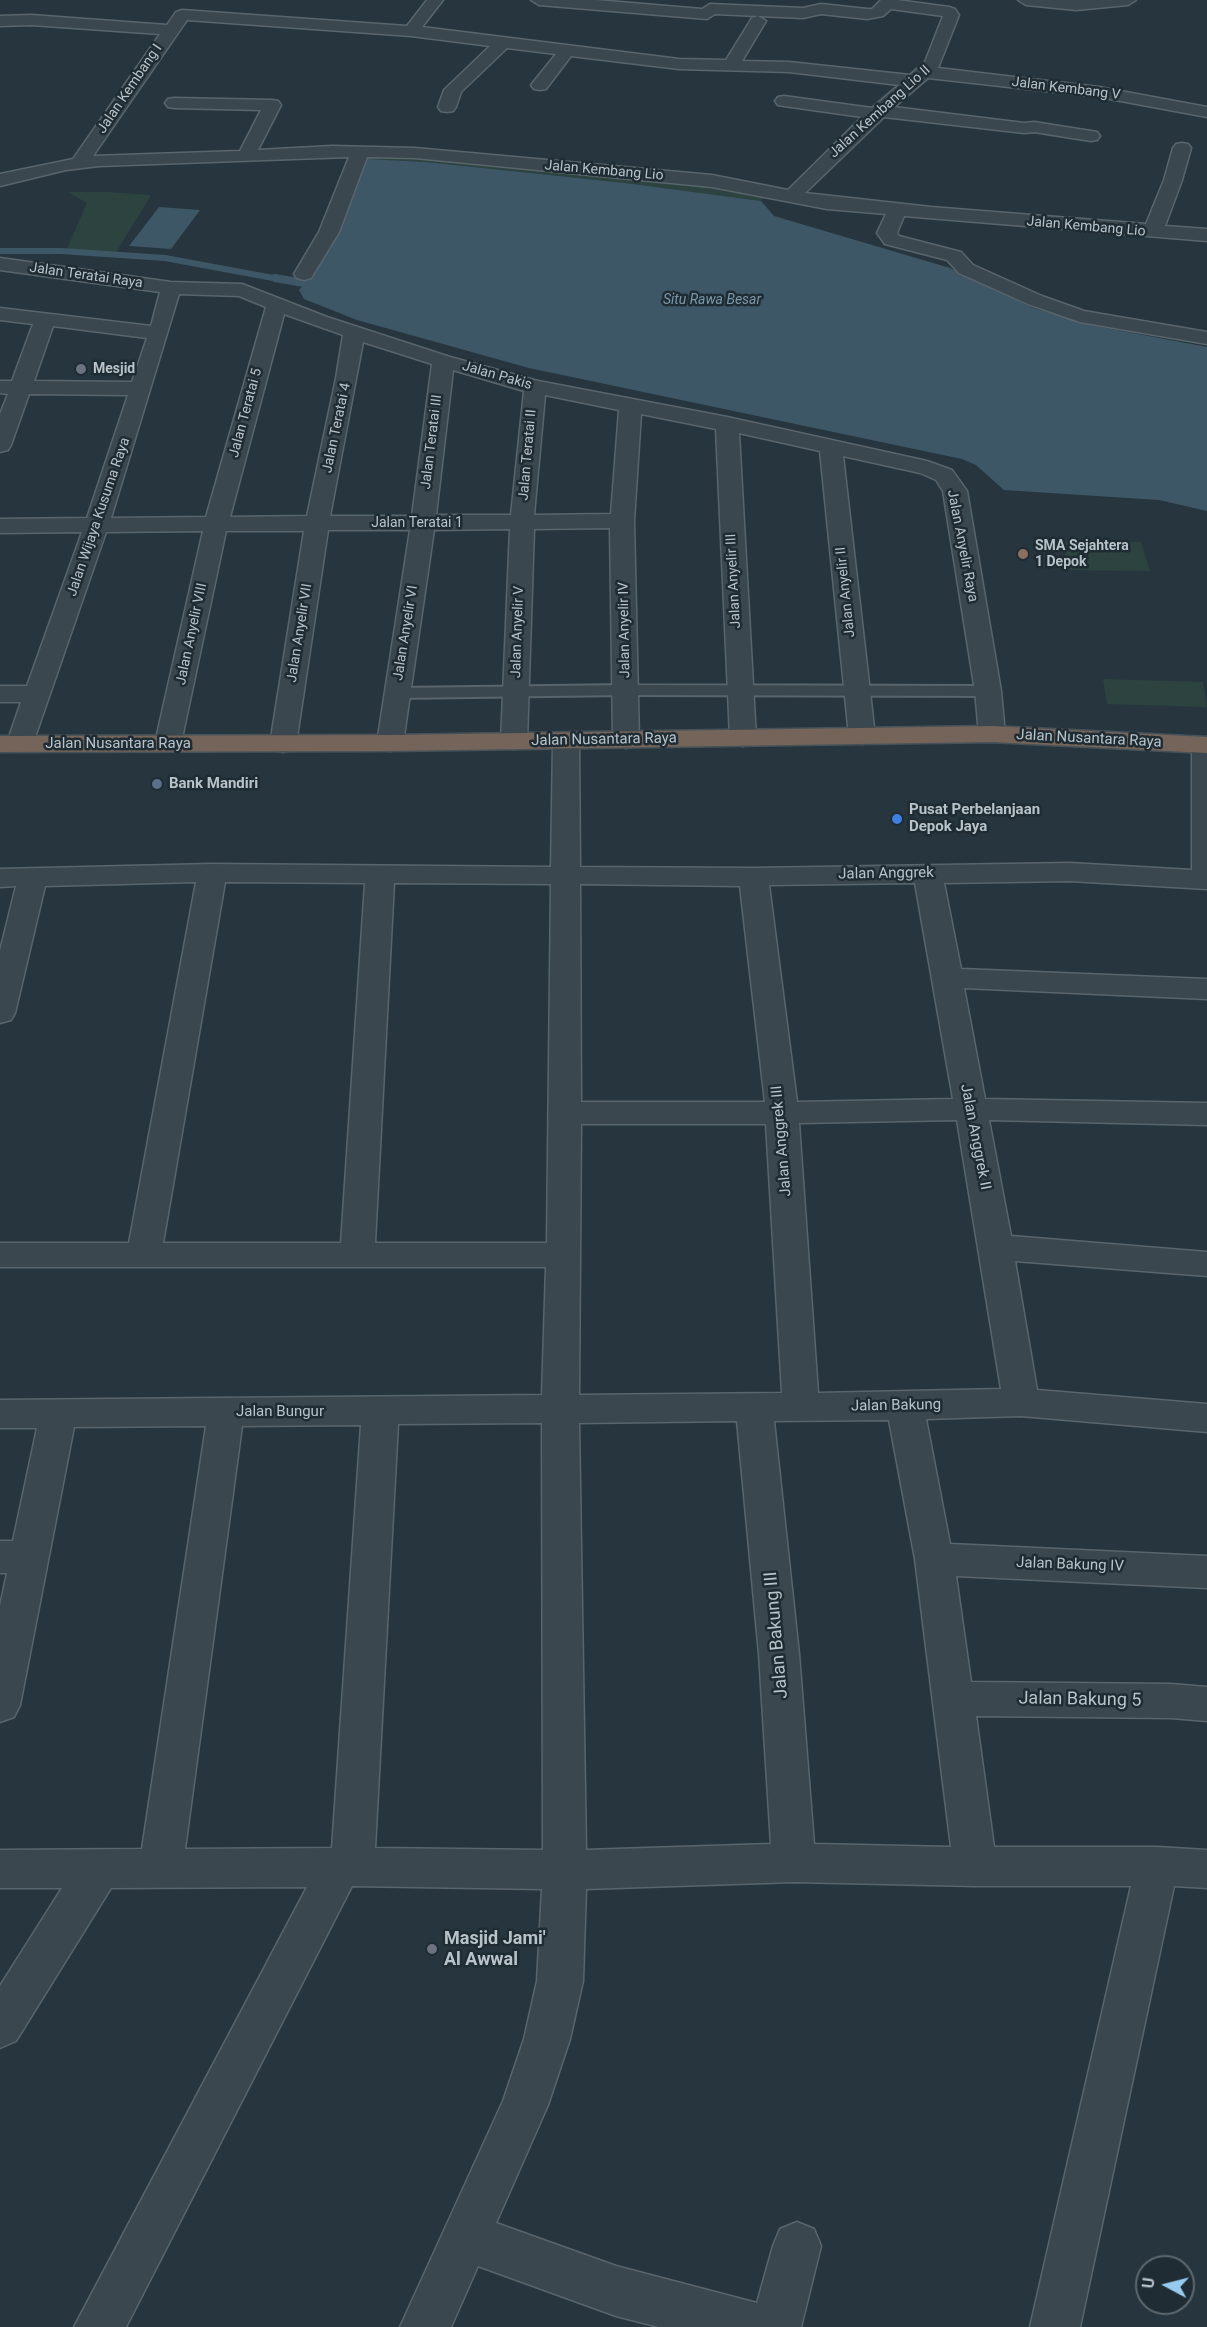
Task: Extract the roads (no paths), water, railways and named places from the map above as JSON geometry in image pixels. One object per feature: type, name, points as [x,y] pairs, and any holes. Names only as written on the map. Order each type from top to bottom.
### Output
[{"type":"highway","name":"Jalan Nusantara Raya","points":[[10,743],[283,744],[992,734],[1206,745]]},
{"type":"street","points":[[411,30],[435,0]]},
{"type":"street","points":[[539,0],[806,13],[823,4],[867,14],[877,13],[889,2]]},
{"type":"street","points":[[1026,0],[1076,5],[1128,0]]},
{"type":"street","name":"Jalan Kembang Lio II","points":[[792,196],[847,140],[933,64],[951,15],[949,12],[889,2]]},
{"type":"street","points":[[525,44],[565,3]]},
{"type":"street","points":[[679,64],[710,8]]},
{"type":"street","name":"Jalan Kembang I","points":[[79,163],[182,15],[411,30]]},
{"type":"street","points":[[7,39],[31,20]]},
{"type":"street","points":[[0,21],[31,20],[170,30]]},
{"type":"street","points":[[730,65],[758,21]]},
{"type":"street","points":[[411,30],[679,64],[789,67],[919,77]]},
{"type":"street","points":[[447,107],[453,90],[504,42]]},
{"type":"street","points":[[540,85],[568,50]]},
{"type":"street","name":"Jalan Kembang V","points":[[919,77],[1099,92],[1206,109]]},
{"type":"street","points":[[784,100],[1024,128],[1034,127],[1091,136]]},
{"type":"street","points":[[174,103],[272,105],[246,156]]},
{"type":"street","points":[[1153,232],[1173,180],[1182,148]]},
{"type":"street","points":[[304,274],[329,232],[360,151]]},
{"type":"street","name":"Jalan Kembang Lio","points":[[0,180],[79,163],[360,151],[415,153],[701,180],[827,203],[1207,235]]},
{"type":"street","points":[[897,210],[887,232],[892,240],[954,256],[966,269],[1035,300],[1080,316],[1207,338]]},
{"type":"street","name":"Jalan Teratai Raya","points":[[0,264],[171,288]]},
{"type":"street","name":"Jalan Pakis","points":[[171,288],[243,290],[443,361],[535,387],[831,447]]},
{"type":"street","name":"Jalan Wijaya Kusuma Raya","points":[[10,743],[38,694],[97,524],[159,333],[171,288]]},
{"type":"street","name":"Jalan Teratai 5","points":[[216,524],[277,303]]},
{"type":"street","points":[[0,314],[159,333]]},
{"type":"street","points":[[0,446],[10,387],[45,319]]},
{"type":"street","name":"Jalan Teratai 4","points":[[317,523],[347,378],[354,331]]},
{"type":"street","name":"Jalan Teratai III","points":[[423,522],[443,361]]},
{"type":"street","points":[[10,387],[141,389]]},
{"type":"street","name":"Jalan Teratai II","points":[[522,523],[535,387]]},
{"type":"street","points":[[622,521],[630,407]]},
{"type":"street","name":"Jalan Anyelir III","points":[[726,424],[743,738]]},
{"type":"street","name":"Jalan Anyelir II","points":[[831,447],[862,736]]},
{"type":"street","name":"Jalan Anyelir Raya","points":[[831,447],[927,468],[944,475],[955,492],[988,691],[992,734]]},
{"type":"street","name":"Jalan Teratai 1","points":[[0,526],[622,521]]},
{"type":"street","name":"Jalan Anyelir IV","points":[[622,521],[626,740]]},
{"type":"street","name":"Jalan Anyelir VI","points":[[390,743],[423,522]]},
{"type":"street","name":"Jalan Anyelir VII","points":[[283,744],[317,523]]},
{"type":"street","name":"Jalan Anyelir V","points":[[514,741],[522,523]]},
{"type":"street","name":"Jalan Anyelir VIII","points":[[168,743],[216,524]]},
{"type":"street","points":[[0,694],[38,694]]},
{"type":"street","points":[[425,2327],[525,2105],[547,2039],[560,1982],[565,1870],[573,1409],[564,1255],[566,741]]},
{"type":"street","points":[[1206,745],[1207,880]]},
{"type":"street","name":"Jalan Anggrek","points":[[0,878],[212,873],[754,876],[1070,872],[1207,880]]},
{"type":"street","points":[[144,1255],[212,873]]},
{"type":"street","name":"Jalan Anggrek II","points":[[928,873],[969,1109],[996,1247],[1021,1402]]},
{"type":"street","points":[[357,1255],[380,874]]},
{"type":"street","name":"Jalan Anggrek III","points":[[754,876],[782,1113],[801,1407]]},
{"type":"street","points":[[0,1013],[33,877]]},
{"type":"street","points":[[948,978],[1207,988]]},
{"type":"street","points":[[564,1113],[782,1113],[969,1109],[1207,1114]]},
{"type":"street","points":[[996,1247],[1207,1264]]},
{"type":"street","points":[[0,1254],[564,1255]]},
{"type":"street","name":"Jalan Bakung","points":[[573,1409],[905,1406],[1021,1402],[1207,1418]]},
{"type":"street","points":[[905,1406],[934,1559],[975,1867]]},
{"type":"street","name":"Jalan Bakung III","points":[[754,1408],[779,1654],[794,1863]]},
{"type":"street","name":"Jalan Bungur","points":[[0,1414],[573,1409]]},
{"type":"street","points":[[99,2327],[346,1867],[380,1411]]},
{"type":"street","points":[[161,1868],[226,1412]]},
{"type":"street","points":[[0,1705],[16,1557],[58,1413]]},
{"type":"street","name":"Jalan Bakung IV","points":[[934,1559],[1207,1572]]},
{"type":"street","name":"Jalan Bakung 5","points":[[954,1699],[1171,1701],[1207,1704]]},
{"type":"street","points":[[0,1869],[346,1867],[565,1870],[794,1863],[975,1867],[1157,1866],[1207,1869]]},
{"type":"street","points":[[1055,2327],[1157,1866]]},
{"type":"street","points":[[0,2026],[98,1870]]},
{"type":"street","points":[[466,2236],[616,2291],[755,2327]]},
{"type":"street","points":[[776,2327],[797,2246]]},
{"type":"lane","points":[[397,693],[626,690],[988,691]]},
{"type":"water","name":"Situ Rawa Besar","points":[[367,159],[426,162],[625,183],[761,201],[774,216],[950,268],[1033,308],[1090,325],[1207,347],[1207,511],[1159,500],[1004,490],[976,465],[962,459],[529,368],[357,320],[304,299],[299,290],[319,267],[361,162]]},
{"type":"water","points":[[159,207],[200,210],[171,249],[129,246]]},
{"type":"waterway","points":[[0,251],[61,251],[165,258],[284,280]]},
{"type":"waterway","points":[[275,278],[304,283]]},
{"type":"place","name":"Mesjid","points":[[81,369]]},
{"type":"place","name":"SMA Sejahtera 1 Depok","points":[[1023,554]]},
{"type":"place","name":"Bank Mandiri","points":[[157,784]]},
{"type":"place","name":"Pusat Perbelanjaan Depok Jaya","points":[[897,819]]},
{"type":"place","name":"Masjid Jami' Al Awwal","points":[[432,1949]]}]
